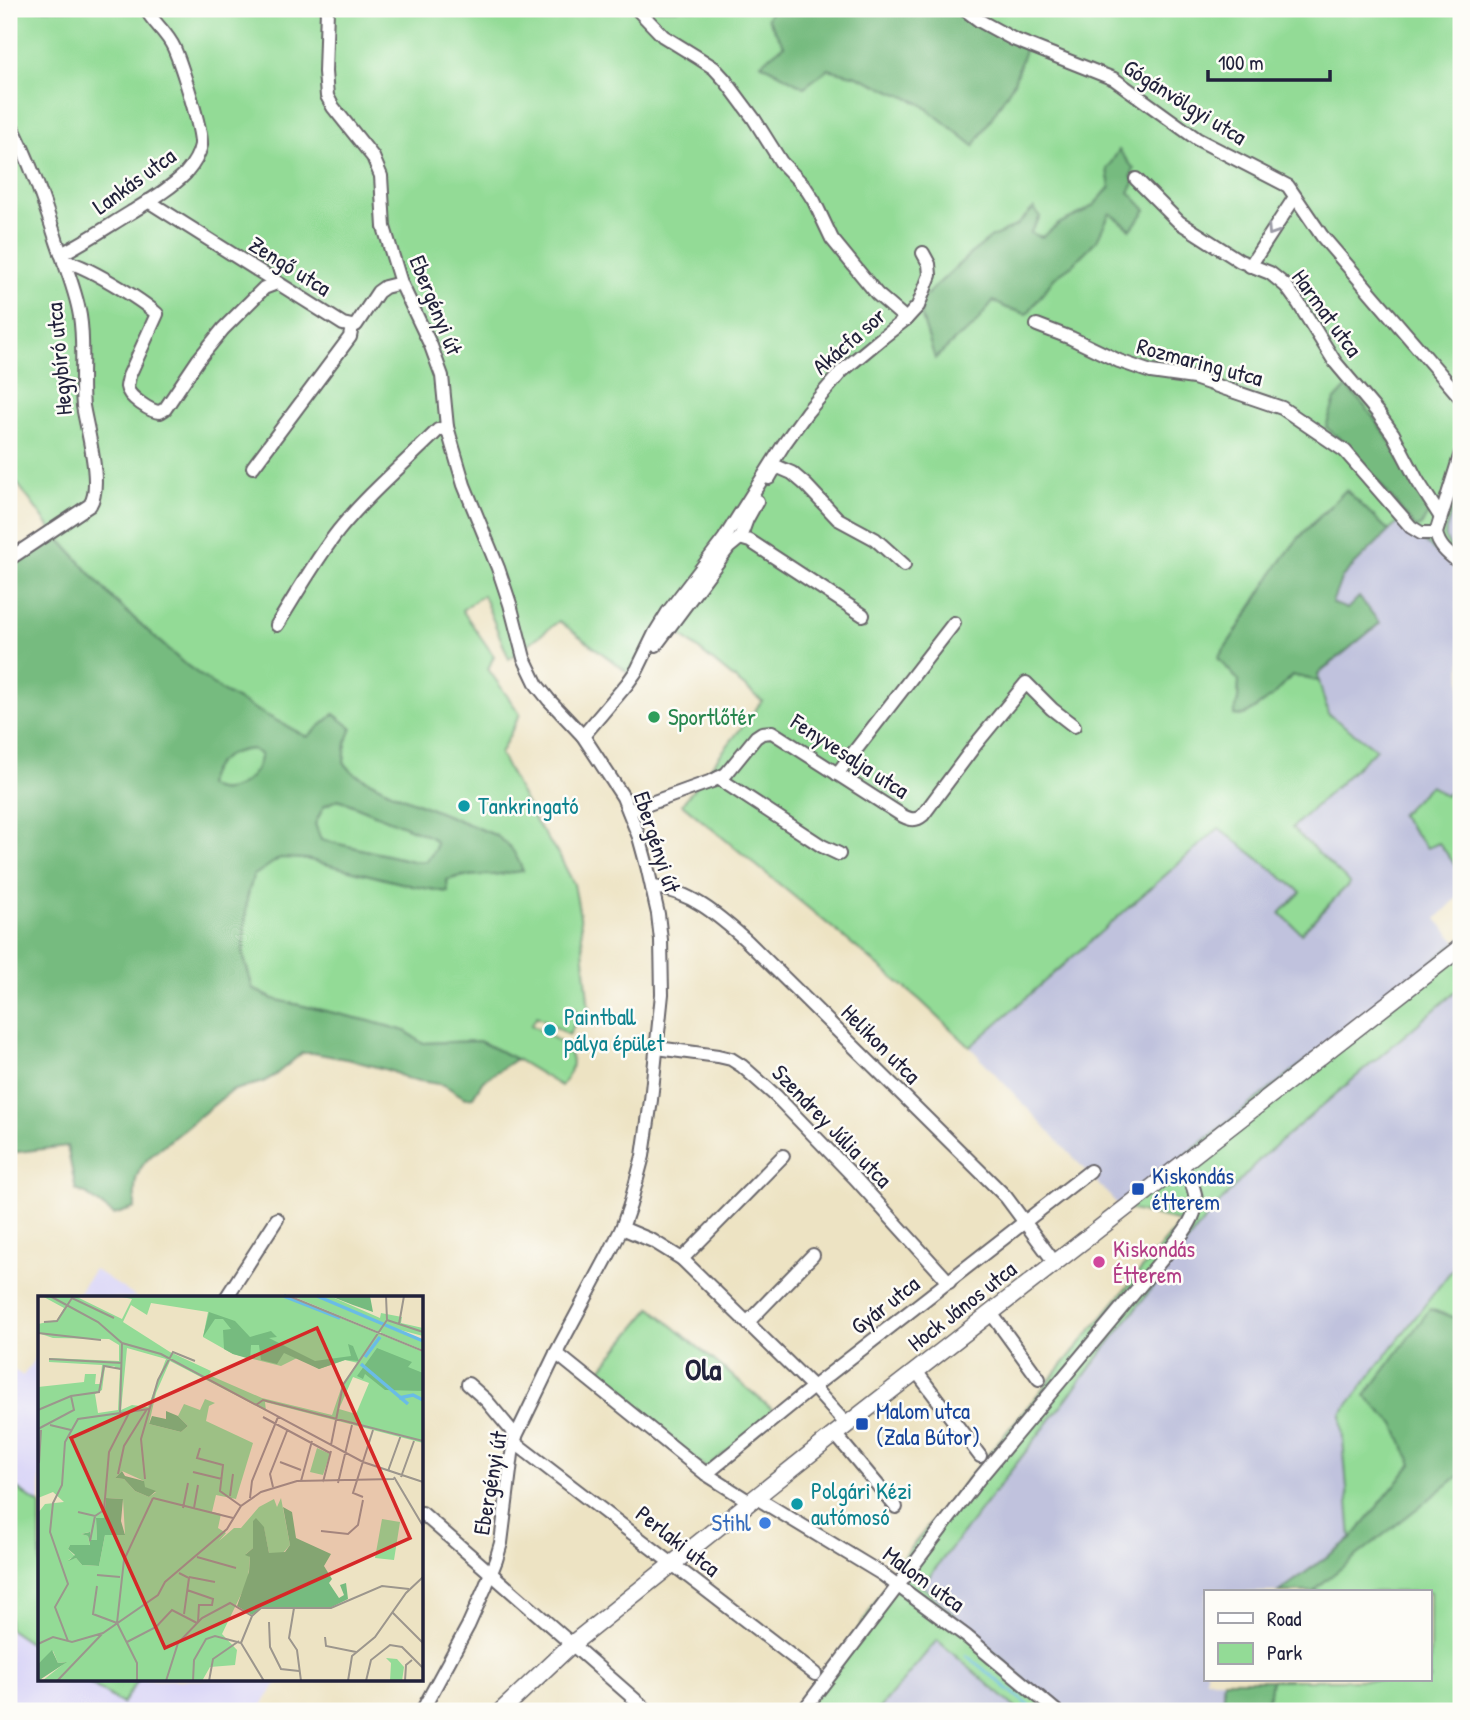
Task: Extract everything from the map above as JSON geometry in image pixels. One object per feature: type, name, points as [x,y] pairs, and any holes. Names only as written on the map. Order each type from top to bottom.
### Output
[{"type":"main road","name":"Hock János utca","points":[[501,1711],[572,1644],[841,1429],[1461,947]]},
{"type":"street","name":"Lankás utca","points":[[63,258],[148,201],[188,170],[195,161],[201,143],[199,128],[173,46],[146,9]]},
{"type":"street","name":"Ebergényi út","points":[[327,9],[324,72],[327,96],[373,157],[382,176],[384,227],[401,283],[442,376],[447,427],[464,485],[510,604],[524,659],[529,672],[549,700],[583,736],[612,779],[629,811],[639,838],[658,914],[663,968],[648,1126],[637,1181],[622,1228],[556,1353],[515,1439],[501,1543],[468,1626],[422,1711]]},
{"type":"street","name":"Akácfa sor","points":[[583,736],[637,670],[668,611],[724,538],[807,412],[842,371],[906,320],[877,294],[832,239],[805,187],[781,162],[725,80],[714,68],[663,36],[637,9]]},
{"type":"street","name":"Gógánvölgyi utca","points":[[964,9],[1013,39],[1114,79],[1197,139],[1288,186],[1322,236],[1461,398]]},
{"type":"street","name":"Hegybíró utca","points":[[9,121],[34,173],[75,295],[82,336],[82,388],[96,479],[94,499],[90,505],[9,559]]},
{"type":"street","name":"Harmat utca","points":[[1136,179],[1179,222],[1250,266],[1270,273],[1286,286],[1335,362],[1393,434],[1440,516]]},
{"type":"street","points":[[1250,266],[1295,197]]},
{"type":"street","name":"Zengő utca","points":[[148,201],[343,324],[352,326]]},
{"type":"street","points":[[906,320],[918,306],[930,275],[929,264],[923,253]]},
{"type":"street","points":[[63,258],[158,314],[129,376],[127,386],[133,398],[160,412],[169,404],[223,328],[264,288],[277,283]]},
{"type":"street","points":[[253,467],[350,337],[352,326],[363,316],[378,292],[385,287],[401,283]]},
{"type":"street","name":"Rozmaring utca","points":[[1037,324],[1119,361],[1152,372],[1194,377],[1282,408],[1345,451],[1411,527],[1421,533],[1436,533]]},
{"type":"street","points":[[277,625],[340,528],[438,430],[447,427]]},
{"type":"street","points":[[1461,453],[1436,533],[1443,549],[1461,564]]},
{"type":"street","points":[[645,653],[652,649],[729,547],[740,538],[747,519],[773,471],[778,467],[792,472],[838,519],[875,539],[904,565]]},
{"type":"street","points":[[740,538],[750,541],[863,615]]},
{"type":"street","points":[[837,774],[954,623]]},
{"type":"street","name":"Fenyvesalja utca","points":[[629,811],[718,778],[731,769],[756,737],[772,732],[903,816],[918,819],[1026,682],[1052,709],[1074,726]]},
{"type":"street","points":[[718,778],[822,846],[839,854]]},
{"type":"street","name":"Helikon utca","points":[[652,887],[689,897],[715,914],[747,941],[996,1187],[1015,1208],[1055,1263]]},
{"type":"street","name":"Szendrey Júlia utca","points":[[657,1048],[718,1056],[731,1059],[742,1066],[776,1096],[855,1177],[950,1282]]},
{"type":"street","points":[[682,1259],[783,1156]]},
{"type":"street","points":[[803,1711],[978,1480],[1164,1257],[1193,1218],[1196,1208],[1193,1189],[1189,1177],[1180,1165]]},
{"type":"street","name":"Gyár utca","points":[[706,1474],[1090,1171]]},
{"type":"street","points":[[227,1296],[277,1219]]},
{"type":"street","points":[[622,1228],[653,1241],[682,1259],[813,1387],[897,1507]]},
{"type":"street","points":[[748,1322],[813,1255]]},
{"type":"street","points":[[991,1312],[1039,1379]]},
{"type":"street","name":"Malom utca","points":[[556,1353],[706,1474],[869,1564],[966,1636],[1056,1711]]},
{"type":"street","points":[[916,1371],[980,1456]]},
{"type":"street","name":"Perlaki utca","points":[[468,1384],[486,1400],[515,1439],[815,1674]]},
{"type":"street","points":[[424,1515],[648,1711]]},
{"type":"shaded area","points":[[1461,490],[1461,556],[1452,549],[1446,539],[1446,530]]},
{"type":"shaded area","points":[[1399,520],[1461,573],[1461,789],[1456,786],[1438,842],[1461,873],[1461,894],[1436,919],[1457,942],[1120,1207],[970,1047],[1220,828],[1301,893],[1281,913],[1301,932],[1349,883],[1292,828],[1375,749],[1328,714],[1317,674],[1380,623],[1332,604],[1342,577]]},
{"type":"shaded area","points":[[1461,987],[1461,1258],[1341,1414],[1351,1539],[1282,1590],[1204,1590],[1204,1682],[1224,1682],[1222,1711],[1059,1711],[921,1587],[1205,1219],[1261,1158]]},
{"type":"shaded area","points":[[94,1269],[134,1296],[76,1296]]},
{"type":"shaded area","points":[[38,1353],[38,1682],[278,1682],[258,1711],[9,1711],[9,1367],[23,1376]]},
{"type":"shaded area","points":[[937,1640],[1011,1704],[1019,1711],[878,1711]]},
{"type":"green space","points":[[9,9],[772,9],[768,18],[784,45],[762,64],[804,87],[828,69],[857,76],[920,103],[974,146],[959,9],[1461,9],[1461,490],[1448,522],[1446,539],[1461,556],[1461,573],[1400,521],[1389,531],[1346,490],[1296,541],[1218,658],[1239,681],[1234,715],[1244,716],[1274,695],[1292,675],[1319,681],[1328,714],[1376,749],[1292,828],[1350,883],[1301,933],[1280,913],[1301,892],[1219,828],[970,1047],[920,1000],[682,804],[762,701],[672,628],[634,677],[559,621],[509,659],[483,595],[462,610],[494,656],[488,669],[520,714],[500,754],[536,822],[560,857],[574,884],[580,916],[589,1011],[586,1025],[579,1024],[575,1008],[575,1023],[569,1035],[537,1016],[531,1025],[567,1049],[572,1063],[568,1076],[561,1086],[479,1041],[422,1043],[405,1031],[273,999],[253,989],[243,954],[247,899],[253,876],[280,857],[306,859],[447,892],[447,880],[522,870],[495,835],[395,794],[355,774],[344,763],[351,728],[334,715],[307,738],[225,693],[182,662],[114,600],[54,533],[9,472]],"holes":[[[1119,151],[1131,176],[1130,229],[1110,212],[1096,240],[1072,265],[1056,276],[1027,314],[993,301],[973,327],[935,358],[922,317],[921,300],[969,255],[992,237],[1016,226],[1033,209],[1040,217],[1029,234],[1042,237],[1060,223],[1094,205],[1110,187],[1107,169]],[[1347,388],[1367,409],[1388,438],[1429,513]]]},
{"type":"green space","points":[[772,9],[959,9],[1027,44],[1014,82],[974,146],[920,103],[857,76],[828,69],[804,87],[761,63],[784,45],[767,18]]},
{"type":"green space","points":[[1119,150],[1134,169],[1131,176],[1135,182],[1129,192],[1146,210],[1131,229],[1110,213],[1097,240],[1072,265],[1056,276],[1027,314],[993,301],[973,327],[935,359],[922,317],[921,300],[969,255],[992,237],[1016,226],[1034,208],[1040,217],[1030,233],[1042,237],[1060,223],[1094,205],[1110,187],[1107,169]]},
{"type":"green space","points":[[1347,387],[1388,438],[1429,513],[1416,528],[1353,451],[1326,427],[1335,400]]},
{"type":"green space","points":[[1346,490],[1389,531],[1342,577],[1332,603],[1347,609],[1359,597],[1380,623],[1318,674],[1319,681],[1292,675],[1274,695],[1244,716],[1234,715],[1239,681],[1218,658],[1278,565],[1299,538]]},
{"type":"green space","points":[[54,533],[114,600],[182,662],[225,693],[307,737],[334,714],[352,728],[346,743],[344,763],[355,774],[395,794],[495,835],[509,846],[523,871],[460,876],[447,880],[448,892],[306,859],[280,858],[253,876],[247,899],[243,954],[253,989],[273,999],[405,1031],[422,1043],[479,1041],[516,1059],[483,1081],[473,1097],[465,1098],[444,1085],[408,1079],[391,1071],[351,1060],[302,1053],[263,1082],[231,1091],[153,1154],[136,1178],[135,1208],[114,1215],[86,1194],[76,1190],[67,1146],[9,1153],[9,562]],"holes":[[[252,749],[261,755],[256,769],[245,782],[226,790],[207,785],[213,770],[222,759],[236,752]],[[338,799],[431,837],[436,842],[435,849],[427,861],[417,862],[321,840],[315,824],[324,806]]]},
{"type":"green space","points":[[252,749],[261,757],[256,769],[245,782],[226,790],[206,785],[212,770],[222,759],[236,752]]},
{"type":"green space","points":[[1430,785],[1445,796],[1456,786],[1461,789],[1461,873],[1439,843],[1427,848],[1400,815]]},
{"type":"green space","points":[[338,799],[431,837],[436,842],[435,849],[427,861],[417,862],[321,840],[315,824],[324,806]]},
{"type":"green space","points":[[1461,939],[1461,987],[1261,1158],[1205,1219],[922,1586],[1059,1711],[1019,1711],[937,1640],[878,1711],[794,1711],[860,1627],[902,1558],[1181,1222],[1120,1207]]},
{"type":"green space","points":[[1461,1258],[1461,1711],[1222,1711],[1224,1682],[1432,1682],[1432,1590],[1282,1590],[1351,1539],[1341,1414]]},
{"type":"green space","points":[[651,1308],[772,1409],[760,1425],[706,1468],[595,1376]]},
{"type":"green space","points":[[1430,1309],[1461,1320],[1461,1474],[1316,1590],[1282,1590],[1351,1539],[1412,1464],[1394,1424],[1365,1396]]},
{"type":"green space","points":[[9,1483],[38,1504],[38,1649],[9,1629]]},
{"type":"green space","points":[[88,1682],[137,1682],[122,1704]]},
{"type":"green space","points":[[1224,1682],[1272,1682],[1270,1694],[1261,1711],[1222,1711]]},
{"type":"waterway","points":[[966,1655],[1035,1711]]},
{"type":"place","name":"Sportlőtér","points":[[654,717]]},
{"type":"place","name":"Tankringató","points":[[464,806]]},
{"type":"place","name":"Paintball pálya épület","points":[[550,1030]]},
{"type":"place","name":"Kiskondás étterem","points":[[1138,1189]]},
{"type":"place","name":"Kiskondás Étterem","points":[[1099,1262]]},
{"type":"place","name":"Malom utca (Zala Bútor)","points":[[862,1424]]},
{"type":"place","name":"Polgári Kézi autómosó","points":[[797,1504]]},
{"type":"place","name":"Stihl","points":[[765,1523]]},
{"type":"district","name":"Ola","points":[[703,1370]]}]
